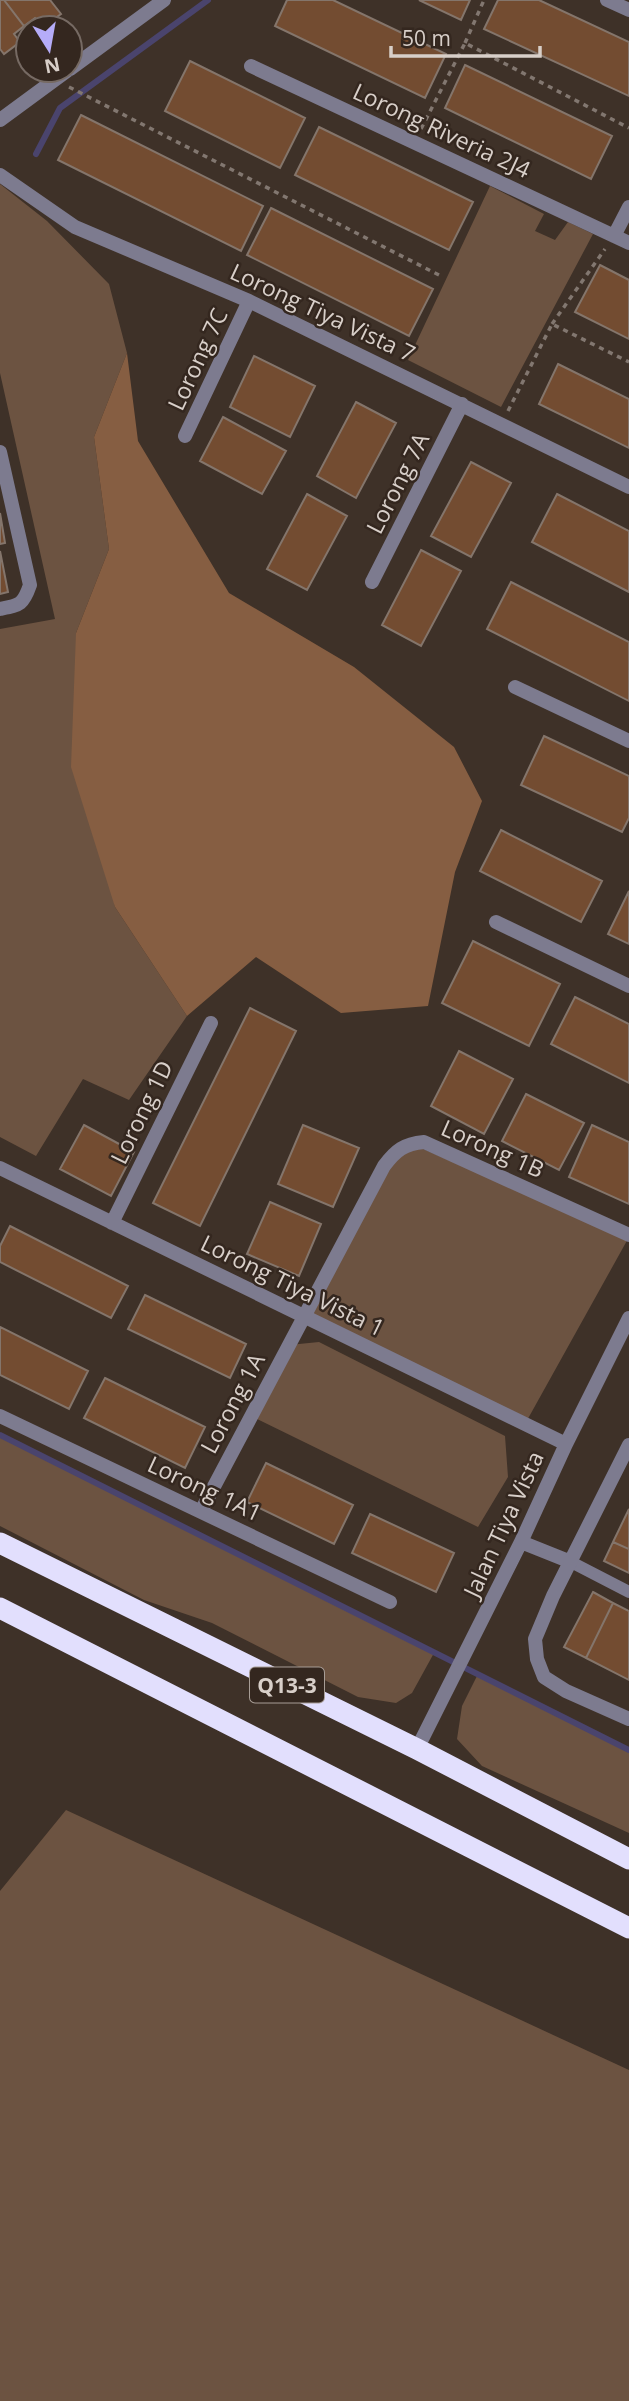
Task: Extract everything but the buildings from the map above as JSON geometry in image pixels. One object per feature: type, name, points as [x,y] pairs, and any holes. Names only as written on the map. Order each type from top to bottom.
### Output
[{"type":"highway","name":"Q13-3","points":[[0,1543],[417,1749],[629,1859]]},
{"type":"highway","name":"Q13-3","points":[[0,1608],[629,1928]]},
{"type":"street","points":[[84,58],[164,0]]},
{"type":"street","points":[[607,0],[629,10]]},
{"type":"street","name":"Lorong Riveria 2J4","points":[[251,66],[629,243]]},
{"type":"street","points":[[0,120],[50,84]]},
{"type":"street","name":"Lorong Tiya Vista 7","points":[[0,175],[75,227],[249,301],[629,486]]},
{"type":"street","points":[[614,236],[629,207]]},
{"type":"street","name":"Lorong 7C","points":[[185,436],[249,301]]},
{"type":"street","name":"Lorong 7A","points":[[372,582],[463,404]]},
{"type":"street","points":[[0,452],[3,476],[30,585],[25,598],[18,606],[0,609]]},
{"type":"street","points":[[515,687],[629,741]]},
{"type":"street","points":[[496,922],[629,986]]},
{"type":"street","name":"Lorong 1D","points":[[112,1223],[211,1023]]},
{"type":"street","name":"Lorong 1B","points":[[304,1316],[384,1166],[397,1149],[409,1143],[424,1142],[629,1235]]},
{"type":"street","name":"Lorong Tiya Vista 1","points":[[0,1168],[566,1444]]},
{"type":"street","name":"Lorong 1A","points":[[201,1511],[304,1316]]},
{"type":"street","name":"Jalan Tiya Vista","points":[[417,1749],[629,1318]]},
{"type":"street","name":"Lorong 1A1","points":[[0,1416],[390,1602]]},
{"type":"street","points":[[629,1445],[534,1639],[537,1659],[544,1677],[566,1691],[629,1719]]},
{"type":"street","points":[[521,1542],[571,1562]]},
{"type":"lane","points":[[571,1562],[629,1592]]},
{"type":"path","points":[[415,142],[484,0]]},
{"type":"path","points":[[465,43],[629,128]]},
{"type":"path","points":[[63,84],[439,275]]},
{"type":"path","points":[[502,424],[552,324],[614,236]]},
{"type":"path","points":[[552,324],[629,362]]},
{"type":"shaded area","points":[[0,184],[47,221],[109,284],[127,353],[94,437],[109,549],[76,633],[115,907],[187,1016],[129,1100],[83,1079],[36,1156],[0,1137],[0,629],[55,619],[0,373]]},
{"type":"shaded area","points":[[490,186],[544,214],[535,231],[555,240],[568,222],[593,234],[501,407],[408,360]]},
{"type":"shaded area","points":[[127,353],[138,441],[229,593],[354,667],[454,747],[482,801],[455,872],[428,1006],[341,1013],[256,957],[187,1016],[115,907],[71,767],[76,633],[109,549],[94,437]]},
{"type":"shaded area","points":[[409,1143],[629,1237],[525,1424],[304,1316],[384,1166]]},
{"type":"shaded area","points":[[319,1342],[505,1436],[508,1477],[478,1527],[251,1416],[289,1345]]},
{"type":"shaded area","points":[[0,1435],[434,1653],[412,1693],[396,1703],[358,1697],[212,1623],[144,1600],[0,1526]]},
{"type":"shaded area","points":[[478,1674],[629,1750],[629,1833],[482,1766],[457,1739],[462,1706]]},
{"type":"shaded area","points":[[66,1810],[629,2070],[629,2401],[0,2401],[0,1891]]},
{"type":"waterway","points":[[36,154],[60,108],[208,0]]},
{"type":"waterway","points":[[0,1435],[629,1750]]}]
